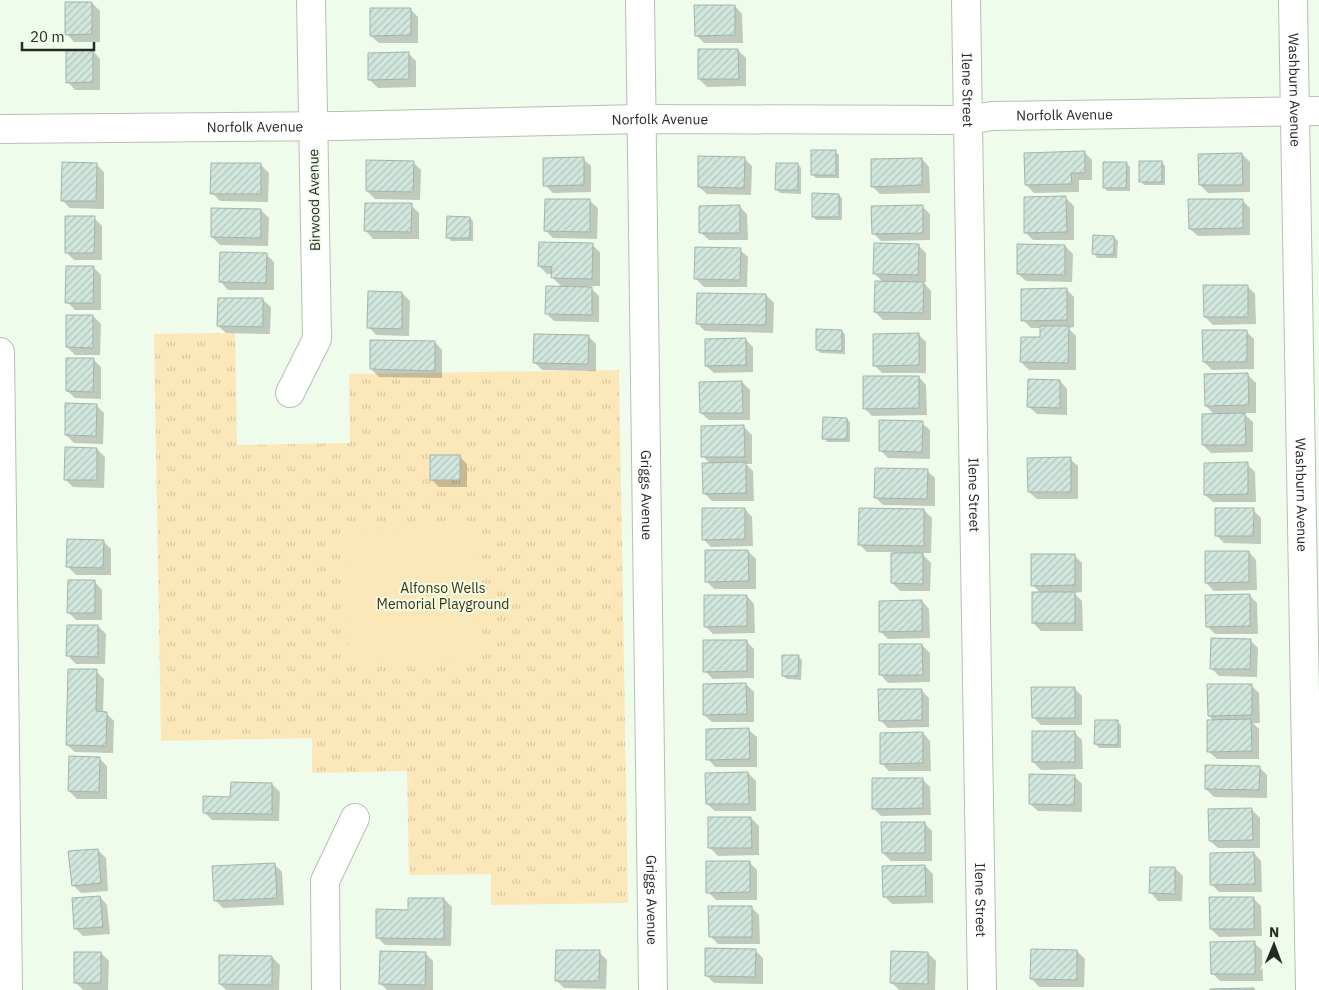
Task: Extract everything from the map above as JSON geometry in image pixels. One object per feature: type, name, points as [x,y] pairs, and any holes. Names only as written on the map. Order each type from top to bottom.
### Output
[{"type":"street","name":"Birwood Avenue","points":[[290,393],[317,339],[311,0]]},
{"type":"street","name":"Griggs Avenue","points":[[640,0],[653,990]]},
{"type":"street","name":"Ilene Street","points":[[966,0],[982,990]]},
{"type":"street","name":"Washburn Avenue","points":[[1293,0],[1307,111],[1310,990]]},
{"type":"street","name":"Norfolk Avenue","points":[[0,129],[313,126],[642,119],[967,120],[992,116],[1307,111]]},
{"type":"street","points":[[0,352],[8,990]]},
{"type":"street","points":[[326,990],[325,881],[355,818]]},
{"type":"green space","name":"Alfonso Wells Memorial Playground","points":[[235,333],[237,445],[350,443],[349,374],[619,370],[628,903],[491,905],[491,874],[409,875],[407,771],[312,773],[312,738],[161,741],[154,334]]},
{"type":"green space","points":[[478,527],[480,659],[348,661],[346,529]]},
{"type":"building","points":[[65,2],[92,2],[92,34],[65,35]]},
{"type":"building","points":[[694,5],[735,5],[735,35],[695,36]]},
{"type":"building","points":[[370,8],[411,8],[411,35],[370,36]]},
{"type":"building","points":[[698,49],[738,49],[739,79],[698,79]]},
{"type":"building","points":[[66,50],[93,50],[93,82],[66,83]]},
{"type":"building","points":[[409,52],[409,79],[368,80],[368,53]]},
{"type":"building","points":[[811,150],[836,150],[836,175],[811,175]]},
{"type":"building","points":[[1085,151],[1085,173],[1071,173],[1072,184],[1025,185],[1024,153]]},
{"type":"building","points":[[1242,153],[1243,185],[1199,185],[1198,154]]},
{"type":"building","points":[[698,156],[745,157],[744,188],[698,187]]},
{"type":"building","points":[[584,157],[584,185],[543,186],[543,158]]},
{"type":"building","points":[[922,158],[922,185],[871,187],[871,159]]},
{"type":"building","points":[[366,160],[414,161],[413,192],[366,191]]},
{"type":"building","points":[[1139,161],[1162,161],[1162,182],[1139,182]]},
{"type":"building","points":[[62,162],[97,163],[96,201],[61,201]]},
{"type":"building","points":[[1103,162],[1127,162],[1126,188],[1103,188]]},
{"type":"building","points":[[211,163],[261,163],[261,194],[210,194]]},
{"type":"building","points":[[776,163],[798,163],[798,190],[775,190]]},
{"type":"building","points":[[812,193],[839,194],[839,217],[812,217]]},
{"type":"building","points":[[1066,196],[1067,232],[1024,233],[1024,197]]},
{"type":"building","points":[[545,199],[590,199],[590,232],[544,231]]},
{"type":"building","points":[[1188,199],[1243,199],[1243,228],[1189,229]]},
{"type":"building","points":[[365,203],[412,203],[411,232],[364,231]]},
{"type":"building","points":[[740,205],[740,233],[699,233],[699,206]]},
{"type":"building","points":[[923,205],[923,233],[872,234],[871,206]]},
{"type":"building","points":[[211,208],[261,209],[261,238],[211,237]]},
{"type":"building","points":[[65,216],[95,216],[94,253],[65,253]]},
{"type":"building","points":[[447,216],[470,217],[470,238],[446,238]]},
{"type":"building","points":[[1093,235],[1114,236],[1114,255],[1092,254]]},
{"type":"building","points":[[539,242],[593,243],[592,279],[551,278],[552,267],[538,266]]},
{"type":"building","points":[[874,243],[919,244],[918,275],[873,274]]},
{"type":"building","points":[[1017,244],[1065,245],[1065,275],[1017,274]]},
{"type":"building","points":[[695,247],[741,248],[740,280],[694,279]]},
{"type":"building","points":[[220,252],[267,253],[266,283],[219,282]]},
{"type":"building","points":[[66,266],[94,266],[93,303],[65,303]]},
{"type":"building","points":[[875,281],[924,282],[923,313],[874,312]]},
{"type":"building","points":[[1203,285],[1248,285],[1248,317],[1204,317]]},
{"type":"building","points":[[546,286],[592,287],[592,315],[545,314]]},
{"type":"building","points":[[1067,288],[1067,320],[1021,321],[1021,289]]},
{"type":"building","points":[[368,291],[402,292],[402,329],[367,328]]},
{"type":"building","points":[[697,293],[766,294],[766,325],[696,324]]},
{"type":"building","points":[[218,298],[263,298],[263,327],[217,326]]},
{"type":"building","points":[[66,315],[93,315],[93,348],[66,347]]},
{"type":"building","points":[[1040,326],[1069,326],[1068,363],[1020,362],[1021,337],[1040,337]]},
{"type":"building","points":[[816,329],[842,330],[842,351],[816,350]]},
{"type":"building","points":[[1202,330],[1247,330],[1247,362],[1203,362]]},
{"type":"building","points":[[919,333],[919,365],[873,366],[873,334]]},
{"type":"building","points":[[534,334],[589,335],[588,364],[533,363]]},
{"type":"building","points":[[746,338],[746,365],[705,366],[705,339]]},
{"type":"building","points":[[370,340],[435,341],[435,371],[370,369]]},
{"type":"building","points":[[66,358],[94,358],[93,392],[66,391]]},
{"type":"building","points":[[1248,373],[1249,405],[1205,406],[1204,374]]},
{"type":"building","points":[[863,376],[919,376],[919,408],[863,409]]},
{"type":"building","points":[[1028,379],[1060,380],[1060,408],[1027,407]]},
{"type":"building","points":[[742,381],[743,413],[700,413],[699,382]]},
{"type":"building","points":[[65,403],[97,404],[96,436],[65,435]]},
{"type":"building","points":[[1245,413],[1246,445],[1202,445],[1202,414]]},
{"type":"building","points":[[823,417],[847,418],[847,439],[822,439]]},
{"type":"building","points":[[879,420],[923,421],[922,452],[879,451]]},
{"type":"building","points":[[744,425],[745,457],[701,457],[701,426]]},
{"type":"building","points":[[65,447],[97,448],[97,480],[64,480]]},
{"type":"building","points":[[430,455],[460,455],[460,480],[430,480]]},
{"type":"building","points":[[1071,457],[1071,492],[1028,492],[1027,458]]},
{"type":"building","points":[[746,462],[746,493],[703,494],[702,463]]},
{"type":"building","points":[[1248,462],[1248,494],[1204,495],[1204,463]]},
{"type":"building","points":[[875,468],[928,469],[927,499],[874,498]]},
{"type":"building","points":[[702,508],[745,508],[745,539],[702,540]]},
{"type":"building","points":[[859,508],[924,509],[924,546],[858,545]]},
{"type":"building","points":[[1215,508],[1254,508],[1253,536],[1215,536]]},
{"type":"building","points":[[67,539],[104,540],[103,568],[66,567]]},
{"type":"building","points":[[705,550],[748,550],[749,581],[705,582]]},
{"type":"building","points":[[1205,551],[1249,551],[1249,582],[1205,583]]},
{"type":"building","points":[[891,553],[923,553],[923,584],[891,583]]},
{"type":"building","points":[[1031,554],[1075,554],[1075,585],[1031,586]]},
{"type":"building","points":[[68,580],[95,580],[95,613],[67,613]]},
{"type":"building","points":[[1032,592],[1075,592],[1075,623],[1032,623]]},
{"type":"building","points":[[1250,594],[1250,626],[1206,627],[1205,595]]},
{"type":"building","points":[[704,595],[747,595],[747,626],[704,627]]},
{"type":"building","points":[[922,600],[922,631],[879,632],[879,601]]},
{"type":"building","points":[[67,625],[98,625],[98,657],[66,656]]},
{"type":"building","points":[[1211,638],[1251,639],[1250,669],[1210,669]]},
{"type":"building","points":[[703,640],[747,640],[747,671],[703,672]]},
{"type":"building","points":[[879,644],[922,644],[923,675],[879,675]]},
{"type":"building","points":[[782,655],[799,655],[798,676],[782,676]]},
{"type":"building","points":[[68,669],[97,669],[96,711],[107,712],[106,746],[66,745]]},
{"type":"building","points":[[746,683],[747,714],[703,715],[703,684]]},
{"type":"building","points":[[1207,684],[1252,684],[1252,715],[1208,716]]},
{"type":"building","points":[[1031,687],[1075,687],[1075,718],[1032,718]]},
{"type":"building","points":[[878,689],[922,689],[922,720],[879,721]]},
{"type":"building","points":[[1251,719],[1252,751],[1207,752],[1207,720]]},
{"type":"building","points":[[1095,720],[1118,720],[1118,745],[1094,744]]},
{"type":"building","points":[[749,728],[750,759],[706,760],[706,729]]},
{"type":"building","points":[[1032,731],[1075,731],[1075,762],[1032,762]]},
{"type":"building","points":[[923,732],[923,763],[880,764],[880,733]]},
{"type":"building","points":[[69,756],[100,757],[99,792],[68,791]]},
{"type":"building","points":[[1205,765],[1260,766],[1259,790],[1205,789]]},
{"type":"building","points":[[748,772],[749,804],[706,804],[705,773]]},
{"type":"building","points":[[1029,774],[1075,775],[1074,805],[1029,804]]},
{"type":"building","points":[[872,778],[923,778],[923,808],[872,809]]},
{"type":"building","points":[[231,782],[272,783],[272,814],[203,813],[203,796],[230,797]]},
{"type":"building","points":[[1252,808],[1253,840],[1209,841],[1208,809]]},
{"type":"building","points":[[708,817],[751,817],[752,848],[708,848]]},
{"type":"building","points":[[881,822],[925,822],[925,853],[882,853]]},
{"type":"building","points":[[98,849],[101,883],[72,886],[68,851]]},
{"type":"building","points":[[1254,852],[1255,884],[1210,885],[1210,853]]},
{"type":"building","points":[[706,861],[750,861],[750,892],[706,893]]},
{"type":"building","points":[[275,863],[277,898],[214,901],[212,866]]},
{"type":"building","points":[[925,865],[926,896],[883,897],[882,866]]},
{"type":"building","points":[[1150,867],[1175,867],[1175,894],[1149,893]]},
{"type":"building","points":[[100,896],[103,927],[74,929],[72,898]]},
{"type":"building","points":[[1209,897],[1254,897],[1254,929],[1210,929]]},
{"type":"building","points":[[408,898],[444,898],[444,939],[376,938],[376,909],[408,910]]},
{"type":"building","points":[[708,906],[752,906],[752,937],[709,937]]},
{"type":"building","points":[[1255,941],[1255,974],[1211,974],[1210,942]]},
{"type":"building","points":[[705,948],[756,949],[755,977],[705,976]]},
{"type":"building","points":[[1031,949],[1077,950],[1077,980],[1030,979]]},
{"type":"building","points":[[556,950],[600,950],[599,981],[555,981]]},
{"type":"building","points":[[380,951],[426,952],[425,985],[379,984]]},
{"type":"building","points":[[891,951],[928,952],[928,984],[890,983]]},
{"type":"building","points":[[74,952],[101,952],[101,983],[74,983]]},
{"type":"building","points":[[219,955],[272,956],[272,985],[219,984]]},
{"type":"building","points":[[1254,988],[1254,990],[1210,990],[1210,989]]}]
